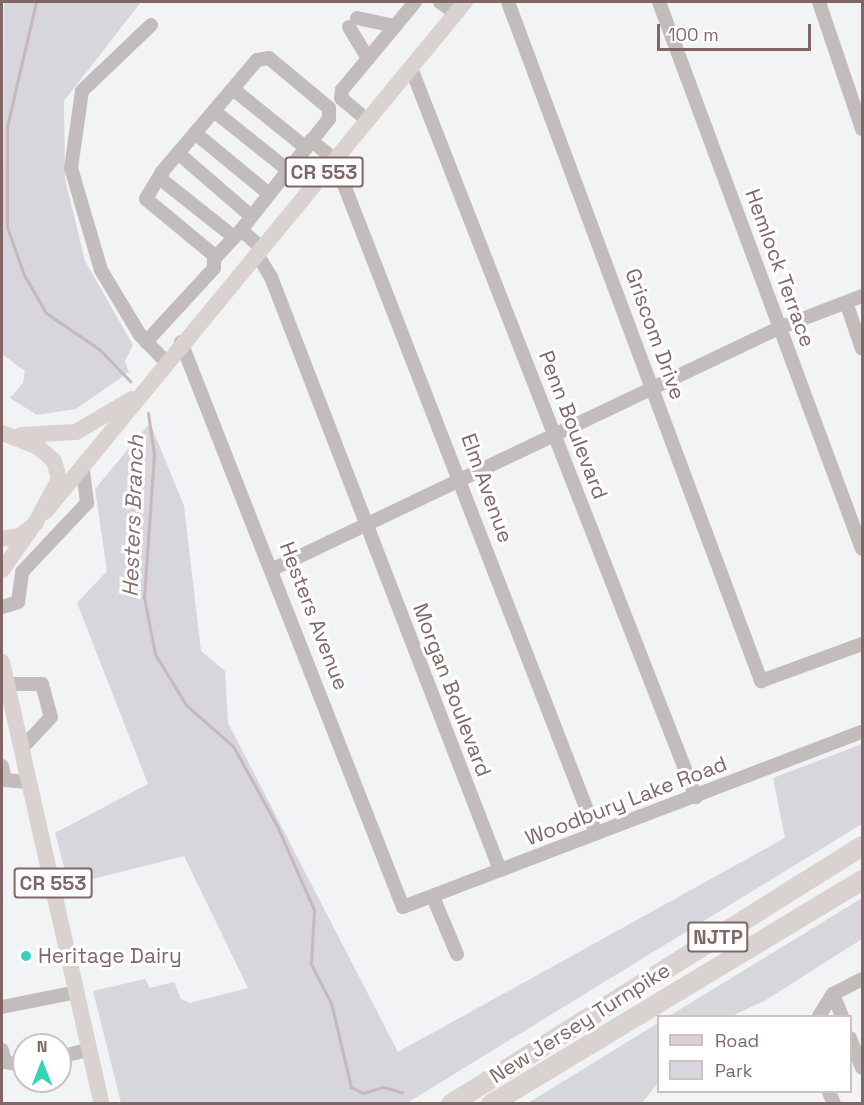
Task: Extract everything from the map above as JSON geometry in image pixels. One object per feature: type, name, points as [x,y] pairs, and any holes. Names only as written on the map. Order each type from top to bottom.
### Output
[{"type":"highway","name":"New Jersey Turnpike","points":[[451,1104],[862,846]]},
{"type":"highway","name":"New Jersey Turnpike","points":[[491,1104],[862,880]]},
{"type":"main road","name":"CR 553","points":[[2,570],[40,518],[83,468],[182,342],[260,251],[460,7]]},
{"type":"main road","name":"CR 553","points":[[5,433],[63,436],[91,428],[150,383]]},
{"type":"main road","points":[[2,539],[20,536],[40,518],[57,487],[56,467],[38,447],[5,433]]},
{"type":"main road","name":"CR 553","points":[[2,663],[102,1104]]},
{"type":"street","points":[[367,120],[341,95],[415,2]]},
{"type":"street","points":[[440,2],[460,7]]},
{"type":"street","name":"Griscom Drive","points":[[508,2],[761,681],[862,644]]},
{"type":"street","name":"Hemlock Terrace","points":[[658,2],[862,549]]},
{"type":"street","points":[[819,2],[862,129]]},
{"type":"street","points":[[368,59],[353,22],[395,26]]},
{"type":"street","points":[[151,25],[82,91],[71,168],[101,270],[146,342],[166,362]]},
{"type":"street","points":[[146,342],[214,267],[216,257],[329,119],[329,108],[269,58],[257,60],[162,172],[146,198],[216,257]]},
{"type":"street","name":"Penn Boulevard","points":[[411,68],[696,797]]},
{"type":"street","points":[[233,89],[308,144],[334,159]]},
{"type":"street","points":[[214,111],[288,170]]},
{"type":"street","points":[[195,134],[269,194]]},
{"type":"street","points":[[178,153],[251,216]]},
{"type":"street","name":"Elm Avenue","points":[[334,159],[596,833]]},
{"type":"street","name":"Morgan Boulevard","points":[[162,172],[162,180],[260,251],[500,870]]},
{"type":"street","points":[[273,569],[779,328],[847,305],[862,296]]},
{"type":"street","points":[[847,305],[862,349]]},
{"type":"street","name":"Hesters Avenue","points":[[182,342],[273,569],[403,907]]},
{"type":"street","points":[[2,607],[18,602],[22,572],[87,503],[83,468]]},
{"type":"street","points":[[7,684],[42,684],[51,717],[22,748]]},
{"type":"street","name":"Woodbury Lake Road","points":[[403,907],[862,732]]},
{"type":"street","points":[[2,766],[6,784],[30,782]]},
{"type":"street","points":[[433,897],[457,954]]},
{"type":"street","points":[[820,1015],[833,994],[862,979]]},
{"type":"street","points":[[2,1007],[77,992]]},
{"type":"street","points":[[833,994],[841,1015]]},
{"type":"street","points":[[573,1027],[585,1047]]},
{"type":"street","points":[[852,1043],[862,1068]]},
{"type":"street","points":[[2,1050],[5,1062],[12,1063]]},
{"type":"street","points":[[72,1054],[90,1050]]},
{"type":"green space","points":[[4,2],[141,2],[64,101],[65,179],[85,261],[133,345],[125,361],[129,372],[76,409],[37,415],[10,398],[23,383],[25,371],[2,354]]},
{"type":"green space","points":[[150,423],[184,506],[201,651],[225,671],[228,723],[398,1052],[785,838],[773,778],[862,744],[862,824],[407,1103],[121,1103],[93,991],[145,979],[150,988],[174,982],[181,999],[190,1003],[248,988],[184,856],[69,885],[55,833],[148,784],[77,603],[107,571],[95,489]]},
{"type":"green space","points":[[862,898],[862,939],[766,1000],[734,1015],[671,1015]]},
{"type":"green space","points":[[657,1024],[657,1084],[642,1103],[528,1103]]},
{"type":"waterway","name":"Hesters Branch","points":[[36,2],[7,127],[7,227],[24,275],[46,313],[99,349],[130,381]]},
{"type":"waterway","name":"Hesters Branch","points":[[148,413],[154,454],[144,597],[155,654],[186,705],[233,746],[277,826],[314,910],[311,964],[331,1003],[351,1087],[363,1093],[383,1087],[402,1092]]},
{"type":"place","name":"Heritage Dairy","points":[[26,956]]}]
